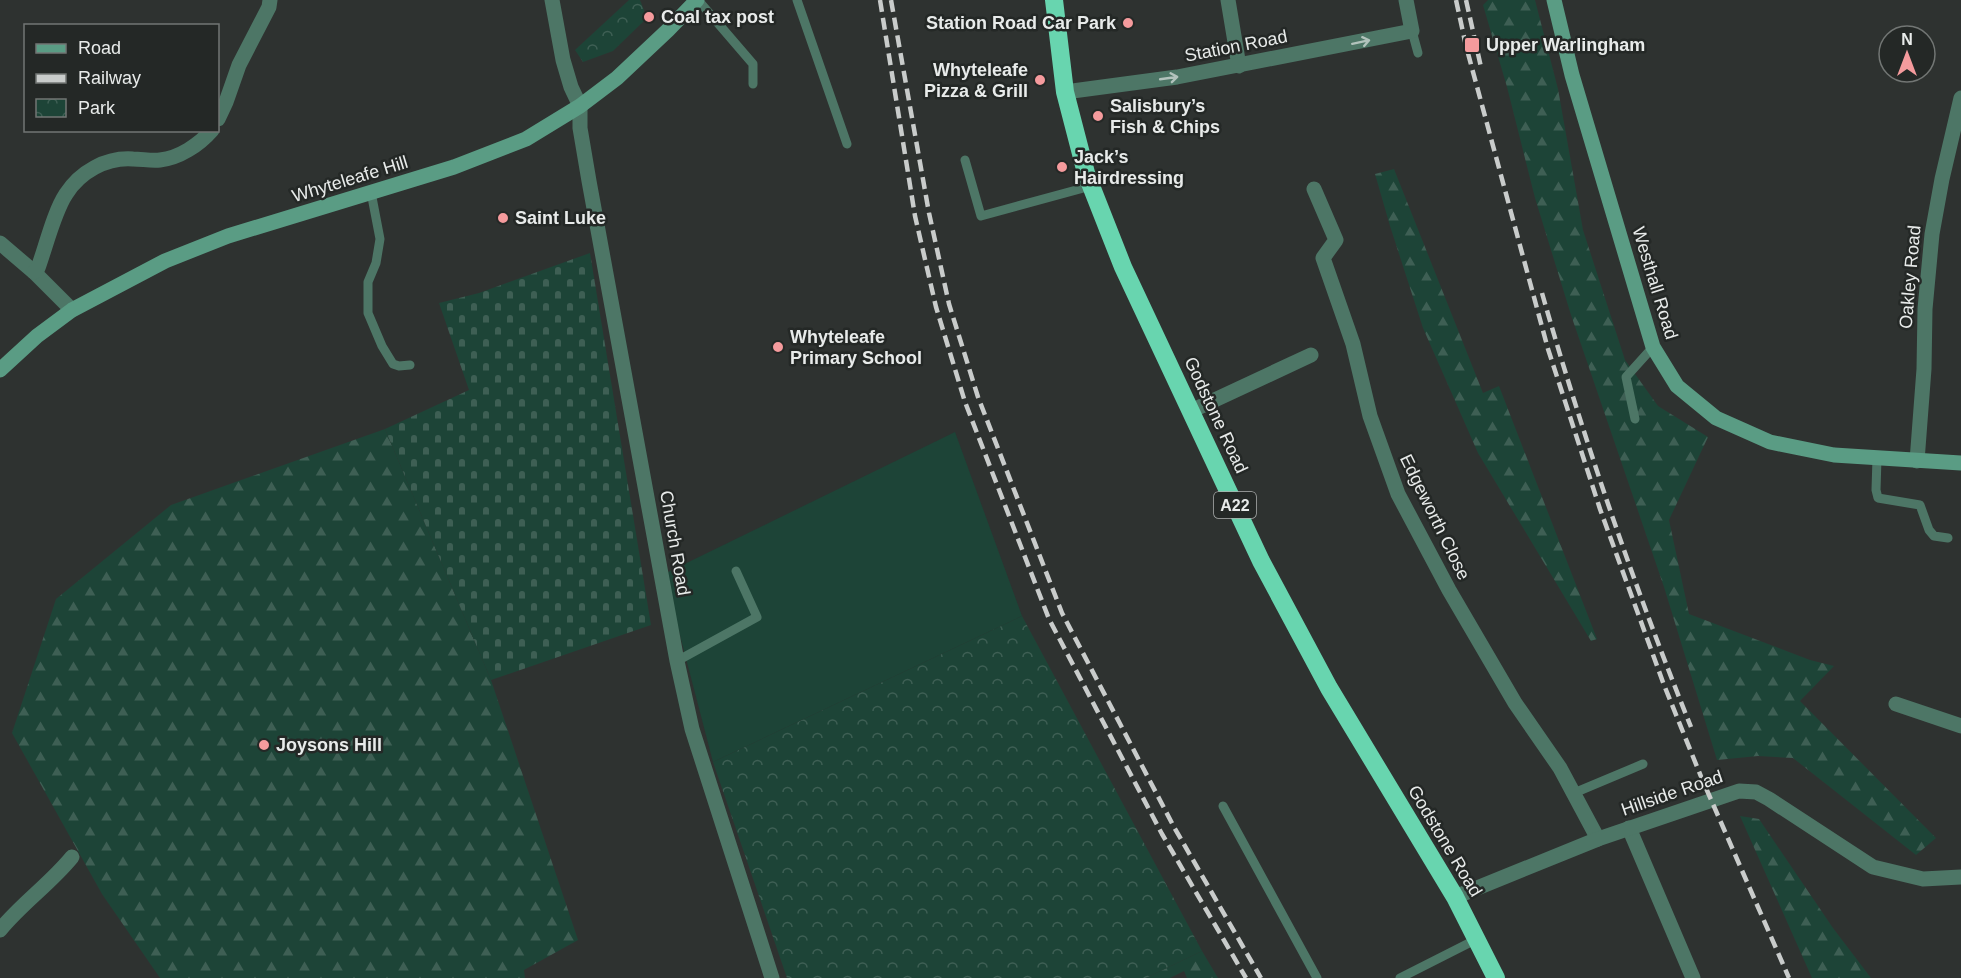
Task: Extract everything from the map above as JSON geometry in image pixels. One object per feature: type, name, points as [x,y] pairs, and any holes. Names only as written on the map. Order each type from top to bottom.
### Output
[{"type":"highway","name":"Godstone Road","points":[[1054,0],[1065,92],[1091,186],[1123,267],[1261,561],[1329,688],[1455,897],[1496,978]]},
{"type":"street","points":[[219,117],[239,65],[270,0]]},
{"type":"street","name":"Church Road","points":[[552,0],[563,60],[580,106],[580,128],[589,181],[677,662],[692,729],[771,978]]},
{"type":"street","name":"Whyteleafe Hill","points":[[0,370],[37,336],[72,310],[165,261],[228,236],[454,167],[526,139],[580,106],[617,78],[697,0]]},
{"type":"street","points":[[1228,0],[1239,66]]},
{"type":"street","points":[[1406,0],[1412,31]]},
{"type":"street","name":"Westhall Road","points":[[1554,0],[1572,75],[1653,347],[1677,386],[1716,418],[1770,442],[1834,455],[1961,463]]},
{"type":"street","name":"Station Road","points":[[1065,92],[1239,66],[1412,31]]},
{"type":"street","name":"Oakley Road","points":[[1917,461],[1924,369],[1925,309],[1932,234],[1961,98]]},
{"type":"street","points":[[34,272],[38,268],[64,196],[83,174],[106,162],[119,159],[163,160],[186,152],[210,132]]},
{"type":"street","name":"Edgeworth Close","points":[[1314,189],[1336,240],[1323,258],[1353,344],[1370,416],[1398,494],[1449,590],[1515,703],[1560,768],[1598,839]]},
{"type":"street","points":[[0,243],[34,272],[72,310]]},
{"type":"street","points":[[1191,411],[1311,355]]},
{"type":"street","points":[[1896,704],[1961,726]]},
{"type":"street","name":"Hillside Road","points":[[1455,897],[1598,839],[1739,791],[1756,792],[1873,867],[1923,879],[1961,877]]},
{"type":"street","points":[[1629,828],[1693,978]]},
{"type":"street","points":[[0,930],[13,914],[58,874],[72,857]]},
{"type":"lane","points":[[697,0],[753,64],[753,84]]},
{"type":"lane","points":[[797,0],[847,144]]},
{"type":"lane","points":[[1412,31],[1418,53]]},
{"type":"lane","points":[[965,160],[981,216],[1091,186]]},
{"type":"lane","points":[[371,192],[380,239],[376,263],[368,282],[368,313],[382,346],[393,364],[410,365]]},
{"type":"lane","points":[[1635,419],[1626,377],[1653,347]]},
{"type":"lane","points":[[1877,458],[1878,498],[1920,505],[1929,530],[1934,536],[1948,538]]},
{"type":"lane","points":[[677,662],[757,617],[736,571]]},
{"type":"lane","points":[[1574,793],[1643,764]]},
{"type":"lane","points":[[1223,806],[1317,978]]},
{"type":"lane","points":[[1400,978],[1477,939]]},
{"type":"green space","points":[[629,0],[640,0],[647,18],[613,51],[583,62],[575,50]]},
{"type":"green space","points":[[1488,0],[1535,0],[1558,89],[1583,230],[1625,360],[1658,406],[1708,437],[1669,520],[1689,614],[1810,660],[1834,666],[1800,701],[1936,838],[1916,855],[1793,758],[1758,756],[1717,760],[1664,587],[1571,315],[1535,198],[1507,87],[1483,5]]},
{"type":"green space","points":[[1394,169],[1483,393],[1499,386],[1597,639],[1591,641],[1478,453],[1423,328],[1375,174]]},
{"type":"green space","points":[[590,253],[651,625],[491,680],[385,429],[469,390],[439,303],[479,293]]},
{"type":"green space","points":[[385,429],[491,680],[578,940],[524,970],[525,978],[160,978],[102,894],[12,733],[56,599],[171,505]]},
{"type":"green space","points":[[955,432],[1022,616],[713,762],[664,574]]},
{"type":"green space","points":[[1022,616],[1202,951],[1146,978],[787,978],[713,762]]},
{"type":"green space","points":[[1740,816],[1759,819],[1833,928],[1871,978],[1812,978]]},
{"type":"green space","points":[[1202,951],[1218,978],[1187,978],[1184,971],[1170,978],[1146,978]]},
{"type":"railway","points":[[880,0],[915,216],[936,307],[965,402],[1049,619],[1162,834],[1246,978]]},
{"type":"railway","points":[[891,0],[929,213],[949,304],[978,397],[1062,613],[1174,827],[1261,978]]},
{"type":"railway","points":[[1456,0],[1466,46],[1548,349],[1600,509],[1664,685],[1702,779],[1789,978]]},
{"type":"railway","points":[[1466,0],[1481,67]]},
{"type":"railway","points":[[1542,293],[1611,512],[1691,727]]},
{"type":"place","name":"Coal tax post","points":[[649,17]]},
{"type":"place","name":"Station Road Car Park","points":[[1128,23]]},
{"type":"place","name":"Upper Warlingham","points":[[1472,45]]},
{"type":"place","name":"Whyteleafe Pizza & Grill","points":[[1040,80]]},
{"type":"place","name":"Salisbury’s Fish & Chips","points":[[1098,116]]},
{"type":"place","name":"Jack’s Hairdressing","points":[[1062,167]]},
{"type":"place","name":"Saint Luke","points":[[503,218]]},
{"type":"place","name":"Whyteleafe Primary School","points":[[778,347]]},
{"type":"place","name":"Joysons Hill","points":[[264,745]]}]
